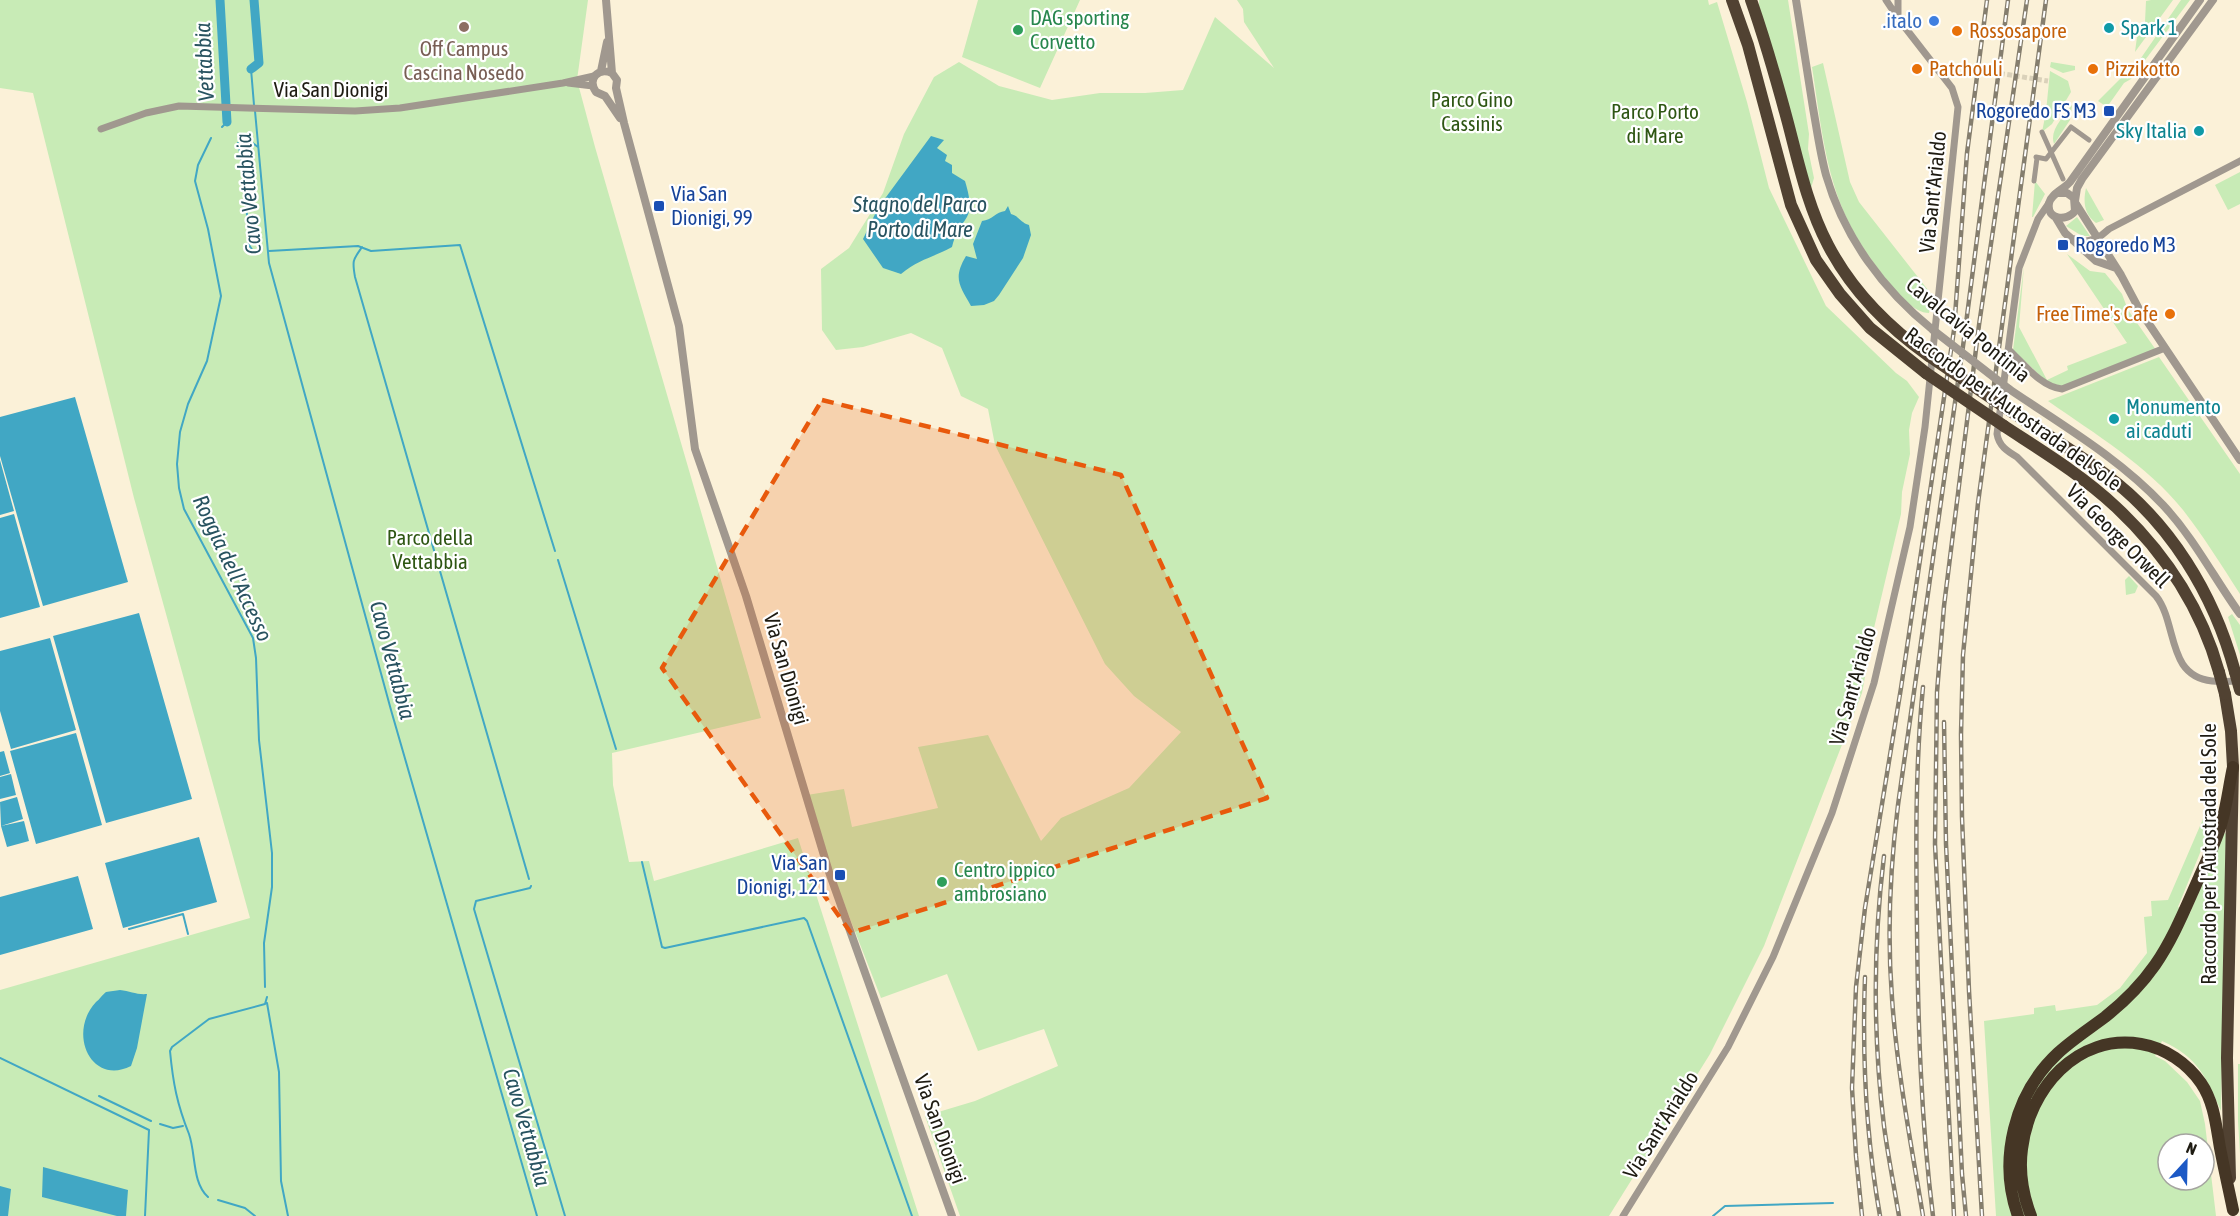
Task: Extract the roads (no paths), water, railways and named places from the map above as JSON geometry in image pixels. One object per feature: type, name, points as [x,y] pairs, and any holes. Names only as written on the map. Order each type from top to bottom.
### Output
[{"type":"highway","name":"Raccordo per l'Autostrada del Sole","points":[[1732,0],[1748,45],[1791,205],[1816,260],[1840,294],[1870,328],[1926,373],[2094,488],[2136,528],[2173,573],[2188,597],[2208,639],[2226,694],[2233,767],[2227,1058],[2229,1167],[2234,1213]]},
{"type":"highway","name":"Raccordo per l'Autostrada del Sole","points":[[1752,4],[1805,189],[1825,239],[1849,278],[1887,323],[1929,356],[2105,474],[2156,522],[2187,562],[2202,586],[2220,626],[2238,676],[2240,690]]},
{"type":"highway","points":[[2018,1216],[2010,1179],[2010,1154],[2015,1123],[2030,1089],[2041,1071],[2058,1052],[2118,1007],[2139,985],[2163,952],[2184,911],[2220,828],[2233,767]]},
{"type":"highway","points":[[2031,1216],[2023,1185],[2022,1149],[2030,1116],[2038,1099],[2053,1076],[2072,1059],[2094,1047],[2117,1043],[2134,1043],[2158,1049],[2185,1065],[2207,1094],[2216,1124],[2234,1213]]},
{"type":"street","name":"Via San Dionigi","points":[[606,0],[612,73],[617,81],[616,88],[624,123],[679,326],[695,448],[749,607],[829,872],[952,1216]]},
{"type":"street","name":"Cavalcavia Pontinia","points":[[1796,0],[1826,175],[1839,212],[1856,243],[1880,278],[1901,303],[1932,330],[2009,389],[2110,457],[2146,488],[2193,541],[2240,614]]},
{"type":"street","name":"Via Sant'Arialdo","points":[[1623,1216],[1728,1047],[1773,957],[1832,813],[1874,683],[1910,527],[1925,427],[1957,102],[1952,88],[1886,0]]},
{"type":"street","points":[[1898,0],[1897,10],[1900,21]]},
{"type":"street","points":[[2192,11],[2195,0]]},
{"type":"street","points":[[2116,268],[2096,261],[2068,237],[2050,211],[2049,203],[2070,182],[2200,0]]},
{"type":"street","points":[[2056,218],[2069,217],[2075,211],[2077,189],[2082,179],[2213,0]]},
{"type":"street","name":"Via San Dionigi","points":[[592,86],[598,74],[608,36]]},
{"type":"street","name":"Via San Dionigi","points":[[101,129],[146,113],[178,106],[355,111],[400,108],[563,83],[598,74],[612,73]]},
{"type":"street","name":"Via San Dionigi","points":[[563,83],[592,86],[597,93],[605,96],[624,123]]},
{"type":"street","points":[[605,96],[616,88]]},
{"type":"street","points":[[2034,181],[2036,157],[2046,159],[2072,127],[2089,140]]},
{"type":"street","points":[[2042,132],[2063,179]]},
{"type":"street","points":[[2068,237],[2085,242],[2097,239],[2109,229],[2240,161]]},
{"type":"street","points":[[2058,193],[2071,195],[2165,348],[2236,445],[2240,460]]},
{"type":"street","name":"Via George Orwell","points":[[2049,203],[2038,219],[2021,262],[1998,440],[2005,450],[2017,458],[2162,604],[2180,664],[2204,680],[2238,676]]},
{"type":"street","points":[[2009,350],[2049,386],[2062,389],[2165,348]]},
{"type":"water","name":"Stagno del Parco Porto di Mare","points":[[931,136],[944,140],[937,148],[947,155],[945,161],[952,165],[952,173],[965,181],[969,195],[969,212],[952,247],[901,274],[883,268],[863,239],[878,208]]},
{"type":"water","name":"Stagno del Parco Porto di Mare","points":[[1008,206],[1011,214],[1029,225],[1031,235],[1023,258],[994,301],[971,306],[959,281],[962,264],[966,256],[977,259],[973,244],[982,221],[1005,211]]},
{"type":"water","points":[[75,397],[128,582],[43,606],[0,456],[0,417]]},
{"type":"water","points":[[0,460],[14,511],[0,515]]},
{"type":"water","points":[[14,514],[40,607],[0,618],[0,518]]},
{"type":"water","points":[[139,613],[192,799],[106,823],[53,636]]},
{"type":"water","points":[[50,638],[76,730],[11,749],[0,711],[0,651]]},
{"type":"water","points":[[76,733],[102,825],[36,844],[10,751]]},
{"type":"water","points":[[4,751],[10,773],[0,776],[0,752]]},
{"type":"water","points":[[11,774],[16,795],[0,799],[0,777]]},
{"type":"water","points":[[17,797],[23,819],[1,826],[0,802]]},
{"type":"water","points":[[24,821],[29,841],[7,847],[1,826]]},
{"type":"water","points":[[199,837],[217,902],[123,928],[105,863]]},
{"type":"water","points":[[78,876],[93,929],[0,955],[0,897]]},
{"type":"water","points":[[120,990],[147,994],[137,1048],[131,1066],[117,1070],[105,1069],[95,1063],[88,1053],[84,1041],[84,1028],[88,1014],[96,1002],[106,992]]},
{"type":"water","points":[[43,1167],[128,1190],[126,1216],[117,1216],[42,1197]]},
{"type":"water","points":[[0,1186],[11,1189],[8,1216],[0,1216]]},
{"type":"waterway","name":"Vettabbia","points":[[220,0],[227,122]]},
{"type":"waterway","points":[[251,69],[259,63],[254,0]]},
{"type":"waterway","name":"Cavo Vettabbia","points":[[251,69],[254,105]]},
{"type":"waterway","name":"Cavo Vettabbia","points":[[255,111],[269,263],[391,710],[537,1216]]},
{"type":"waterway","name":"Roggia dell'Accesso","points":[[222,127],[227,122]]},
{"type":"waterway","name":"Roggia dell'Accesso","points":[[211,138],[198,165],[195,181],[208,229],[221,296],[207,361],[188,404],[180,432],[177,464],[184,509],[253,638],[256,658],[259,740],[272,853],[272,887],[264,943],[265,987]]},
{"type":"waterway","points":[[246,138],[258,147]]},
{"type":"waterway","points":[[238,143],[244,171],[249,245],[253,251]]},
{"type":"waterway","points":[[269,251],[358,246],[371,251],[460,245],[555,551]]},
{"type":"waterway","points":[[362,247],[354,260],[355,277],[529,879]]},
{"type":"waterway","points":[[558,560],[616,749]]},
{"type":"waterway","points":[[642,862],[662,947],[804,918],[807,921],[912,1216]]},
{"type":"waterway","points":[[531,886],[476,901],[474,909],[565,1216]]},
{"type":"waterway","points":[[129,929],[183,914],[188,934]]},
{"type":"waterway","points":[[208,1197],[199,1184],[189,1134],[176,1093],[170,1051],[172,1047],[209,1019],[265,1004],[267,997]]},
{"type":"waterway","points":[[267,1003],[279,1072],[281,1181],[288,1216]]},
{"type":"waterway","points":[[0,1058],[149,1130],[145,1216]]},
{"type":"waterway","points":[[99,1096],[151,1121]]},
{"type":"waterway","points":[[160,1124],[173,1128],[183,1126]]},
{"type":"waterway","points":[[218,1200],[245,1208],[255,1216]]},
{"type":"waterway","points":[[1713,1216],[1725,1206],[1833,1203]]},
{"type":"tunnel","points":[[1985,71],[2048,81]]},
{"type":"railway","points":[[1862,1216],[1852,1088],[1856,987],[1865,908],[1901,688],[1954,330],[1967,153],[1987,0]]},
{"type":"railway","points":[[1923,1216],[1894,1025],[1890,974],[1891,877],[1898,805],[1964,339],[2008,0]]},
{"type":"railway","points":[[1954,1216],[1935,844],[1937,692],[1944,606],[1979,325],[2027,0]]},
{"type":"railway","points":[[1982,1216],[1962,817],[1963,655],[1978,503],[2046,0]]},
{"type":"railway","points":[[1923,687],[1917,808],[1917,965],[1923,1109],[1933,1216]]},
{"type":"railway","points":[[1944,722],[1946,844],[1966,1216]]},
{"type":"railway","points":[[1884,856],[1876,957],[1876,1025],[1884,1126],[1899,1216]]},
{"type":"railway","points":[[1865,977],[1866,1097],[1871,1157],[1880,1216]]},
{"type":"place","name":".italo","points":[[1934,21]]},
{"type":"place","name":"Off Campus Cascina Nosedo","points":[[464,27]]},
{"type":"place","name":"Spark 1","points":[[2109,28]]},
{"type":"place","name":"DAG sporting Corvetto","points":[[1018,30]]},
{"type":"place","name":"Rossosapore","points":[[1957,31]]},
{"type":"place","name":"Patchouli","points":[[1917,69]]},
{"type":"place","name":"Pizzikotto","points":[[2093,69]]},
{"type":"place","name":"Rogoredo FS M3","points":[[2109,111]]},
{"type":"place","name":"Sky Italia","points":[[2199,131]]},
{"type":"place","name":"Via San Dionigi, 99","points":[[659,206]]},
{"type":"place","name":"Rogoredo M3","points":[[2063,245]]},
{"type":"place","name":"Free Time's Cafe","points":[[2170,314]]},
{"type":"place","name":"Monumento ai caduti","points":[[2114,419]]},
{"type":"place","name":"Via San Dionigi, 121","points":[[840,875]]},
{"type":"place","name":"Centro ippico ambrosiano","points":[[942,882]]},
{"type":"park label","name":"Parco Gino Cassinis","points":[[1472,112]]},
{"type":"park label","name":"Parco Porto di Mare","points":[[1655,124]]},
{"type":"park label","name":"Parco della Vettabbia","points":[[430,550]]}]
